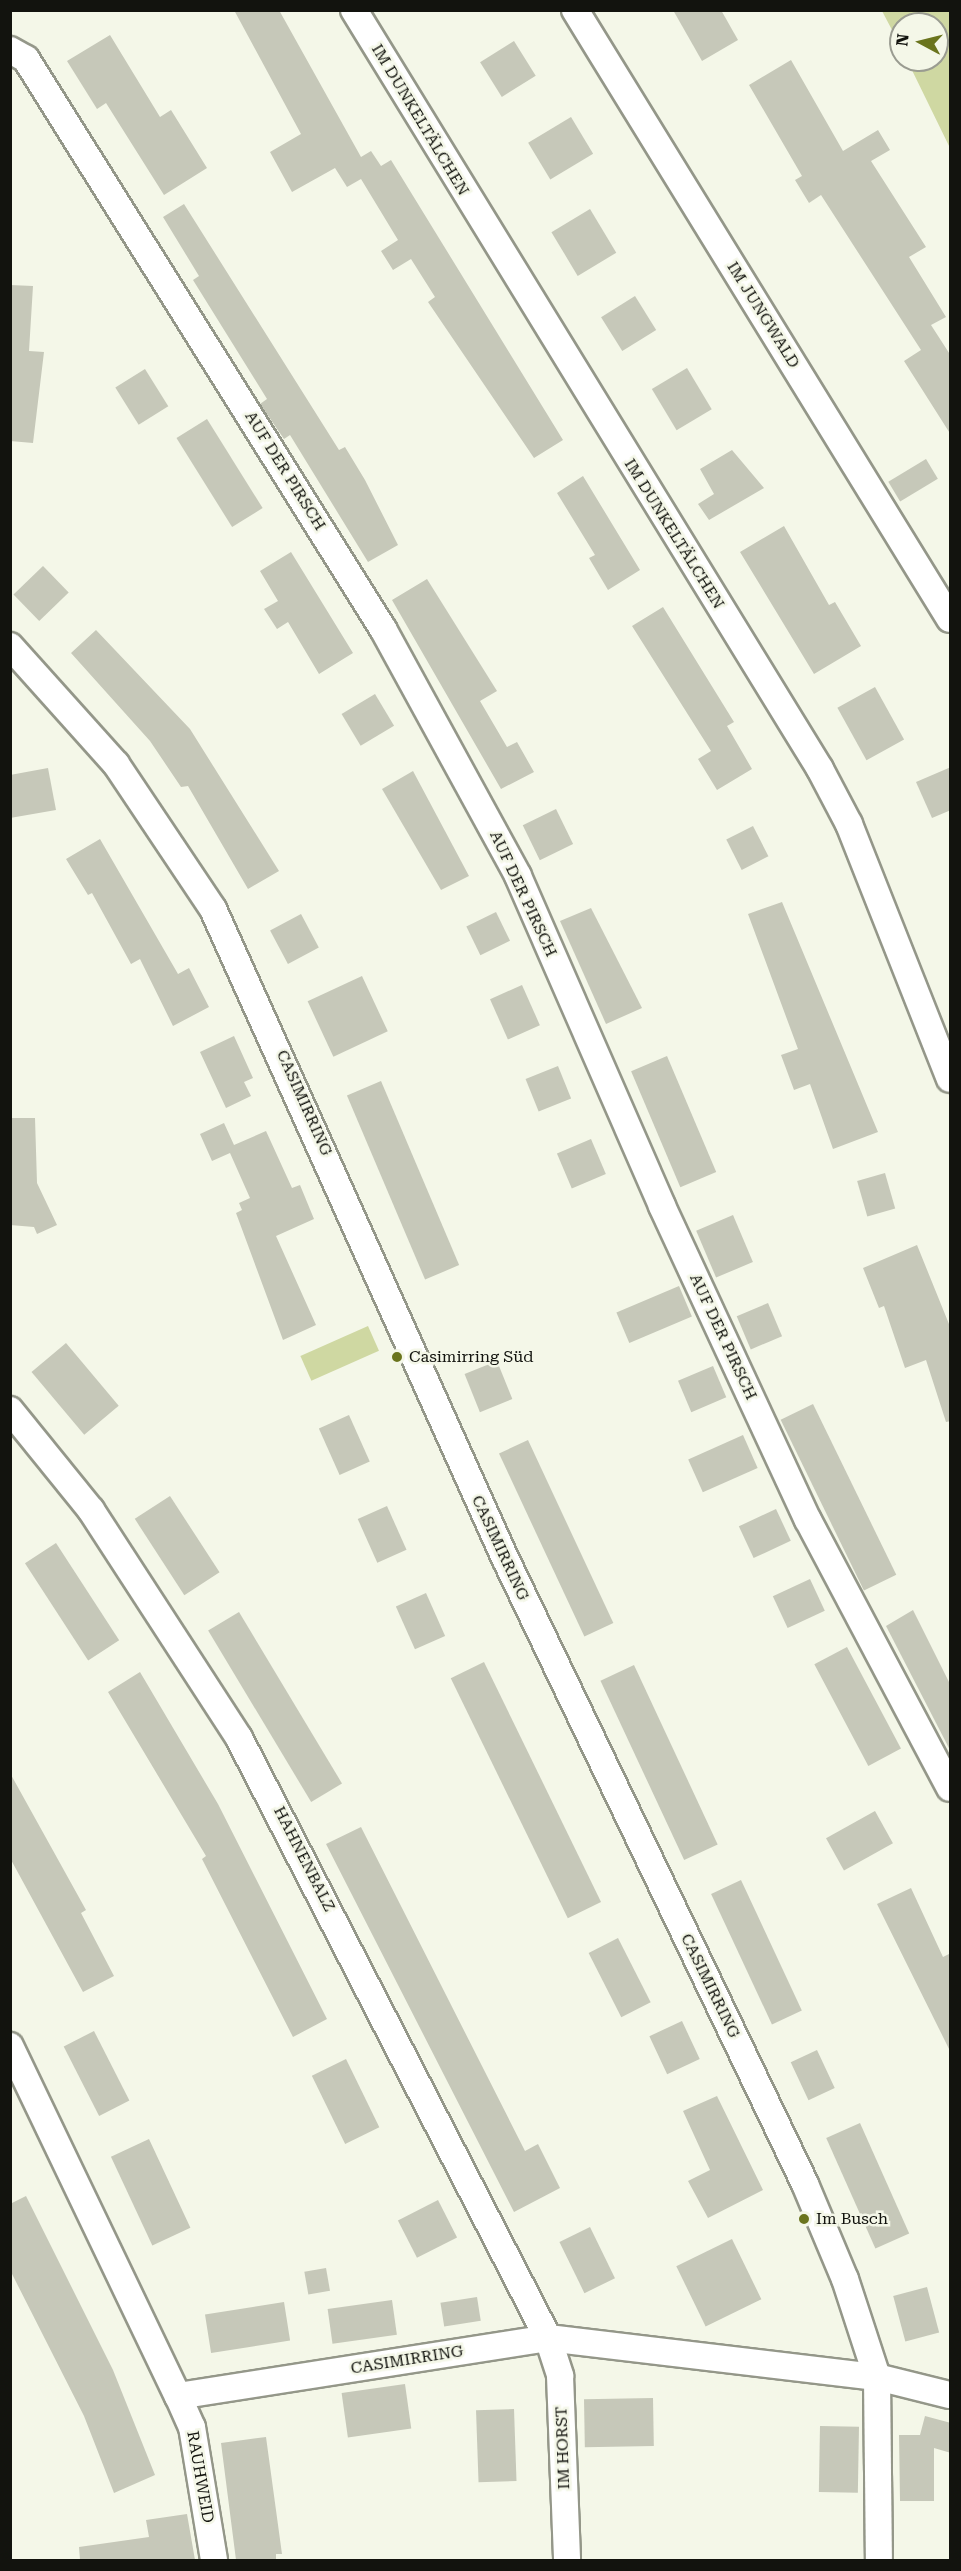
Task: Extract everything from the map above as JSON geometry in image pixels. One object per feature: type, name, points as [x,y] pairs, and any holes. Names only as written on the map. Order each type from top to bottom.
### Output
[{"type":"street","name":"IM DUNKELTÄLCHEN","points":[[354,10],[820,769],[853,835],[951,1079]]},
{"type":"street","name":"IM JUNGWALD","points":[[575,10],[951,619]]},
{"type":"street","name":"AUF DER PIRSCH","points":[[10,50],[32,69],[383,629],[518,876],[662,1206],[808,1520],[951,1788]]},
{"type":"street","name":"CASIMIRRING","points":[[10,646],[116,764],[173,843],[245,972],[510,1569],[804,2184],[845,2279],[877,2377],[548,2338],[178,2396]]},
{"type":"street","name":"HAHNENBALZ","points":[[10,1410],[91,1510],[239,1738],[548,2338]]},
{"type":"street","points":[[10,2046],[178,2396]]},
{"type":"street","name":"IM HORST","points":[[548,2338],[560,2376],[567,2560]]},
{"type":"street","points":[[879,2560],[877,2377],[951,2395]]},
{"type":"street","name":"RAUHWEID","points":[[178,2396],[192,2427],[214,2560]]},
{"type":"green space","points":[[882,11],[950,11],[950,148],[913,72],[949,72],[949,12],[889,12],[889,24]]},
{"type":"green space","points":[[368,1326],[379,1351],[311,1381],[300,1356]]},
{"type":"building","points":[[234,10],[279,10],[361,157],[371,151],[381,166],[391,160],[563,440],[534,458],[428,302],[435,297],[411,259],[393,270],[381,251],[398,240],[361,179],[347,187],[335,168],[292,192],[270,152],[301,134]]},
{"type":"building","points":[[673,10],[721,10],[738,40],[702,61]]},
{"type":"building","points":[[110,35],[160,117],[171,110],[207,168],[164,195],[106,103],[97,109],[67,61]]},
{"type":"building","points":[[514,41],[536,76],[502,97],[480,62]]},
{"type":"building","points":[[791,60],[843,151],[878,130],[890,150],[871,161],[926,247],[909,257],[946,317],[931,325],[951,356],[951,435],[904,361],[921,350],[821,195],[809,203],[795,180],[802,176],[749,85]]},
{"type":"building","points":[[571,117],[593,154],[550,180],[528,143]]},
{"type":"building","points":[[184,204],[339,450],[345,447],[365,480],[398,545],[368,562],[290,435],[284,439],[260,404],[267,399],[193,280],[199,276],[163,217]]},
{"type":"building","points":[[590,209],[616,253],[578,276],[551,232]]},
{"type":"building","points":[[10,285],[33,286],[29,351],[44,352],[33,443],[10,441]]},
{"type":"building","points":[[635,296],[656,330],[622,351],[601,317]]},
{"type":"building","points":[[687,368],[712,409],[677,430],[652,389]]},
{"type":"building","points":[[145,369],[168,406],[139,425],[115,388]]},
{"type":"building","points":[[207,419],[263,508],[232,527],[176,438]]},
{"type":"building","points":[[732,450],[764,488],[709,520],[698,504],[714,494],[700,469]]},
{"type":"building","points":[[926,459],[938,479],[900,501],[888,482]]},
{"type":"building","points":[[583,476],[640,570],[608,590],[589,558],[595,555],[557,493]]},
{"type":"building","points":[[784,526],[829,605],[835,602],[861,646],[814,674],[740,552]]},
{"type":"building","points":[[291,552],[353,653],[319,674],[288,622],[277,629],[264,609],[278,601],[260,571]]},
{"type":"building","points":[[43,566],[69,593],[39,621],[14,594]]},
{"type":"building","points":[[427,579],[497,691],[480,701],[507,747],[517,742],[534,772],[501,789],[392,600]]},
{"type":"building","points":[[663,607],[734,722],[727,726],[752,769],[717,790],[698,759],[711,751],[632,626]]},
{"type":"building","points":[[96,630],[190,729],[279,871],[248,889],[188,786],[181,787],[150,741],[71,653]]},
{"type":"building","points":[[875,687],[904,739],[866,760],[837,708]]},
{"type":"building","points":[[375,694],[394,726],[361,746],[342,714]]},
{"type":"building","points":[[951,767],[951,810],[932,818],[916,782]]},
{"type":"building","points":[[48,768],[56,810],[10,818],[10,775]]},
{"type":"building","points":[[413,771],[469,876],[441,890],[382,789]]},
{"type":"building","points":[[556,809],[573,844],[540,860],[523,825]]},
{"type":"building","points":[[753,826],[768,856],[742,870],[726,840]]},
{"type":"building","points":[[100,839],[178,974],[189,968],[209,1007],[173,1026],[140,959],[131,964],[92,893],[88,895],[66,859]]},
{"type":"building","points":[[782,902],[878,1132],[833,1149],[810,1084],[794,1090],[781,1055],[798,1049],[748,914]]},
{"type":"building","points":[[591,908],[642,1008],[606,1024],[560,921]]},
{"type":"building","points":[[496,912],[510,941],[480,955],[466,926]]},
{"type":"building","points":[[301,914],[319,948],[288,964],[270,930]]},
{"type":"building","points":[[362,976],[388,1031],[333,1057],[308,1001]]},
{"type":"building","points":[[522,985],[540,1025],[508,1039],[490,999]]},
{"type":"building","points":[[234,1036],[253,1078],[244,1082],[251,1096],[226,1108],[200,1052]]},
{"type":"building","points":[[667,1056],[716,1172],[680,1187],[631,1071]]},
{"type":"building","points":[[558,1066],[571,1098],[539,1112],[526,1079]]},
{"type":"building","points":[[381,1081],[459,1265],[425,1280],[347,1095]]},
{"type":"building","points":[[10,1118],[35,1118],[37,1183],[57,1225],[37,1234],[34,1227],[10,1225]]},
{"type":"building","points":[[224,1123],[234,1145],[266,1131],[292,1188],[300,1185],[314,1219],[276,1236],[316,1325],[283,1340],[236,1213],[242,1210],[239,1203],[250,1198],[230,1153],[212,1161],[200,1134]]},
{"type":"building","points":[[591,1139],[606,1174],[572,1188],[557,1153]]},
{"type":"building","points":[[885,1173],[895,1209],[867,1217],[857,1181]]},
{"type":"building","points":[[733,1215],[753,1262],[716,1278],[696,1231]]},
{"type":"building","points":[[917,1245],[951,1329],[951,1421],[946,1422],[926,1360],[905,1368],[884,1306],[879,1308],[863,1268]]},
{"type":"building","points":[[679,1286],[692,1316],[629,1343],[616,1313]]},
{"type":"building","points":[[768,1303],[782,1336],[751,1349],[737,1316]]},
{"type":"building","points":[[66,1343],[119,1406],[84,1435],[32,1372]]},
{"type":"building","points":[[497,1361],[512,1399],[480,1412],[465,1374]]},
{"type":"building","points":[[713,1366],[726,1397],[691,1412],[678,1381]]},
{"type":"building","points":[[813,1404],[896,1575],[864,1591],[781,1420]]},
{"type":"building","points":[[349,1415],[370,1462],[340,1475],[319,1428]]},
{"type":"building","points":[[743,1435],[758,1468],[703,1492],[688,1459]]},
{"type":"building","points":[[528,1440],[613,1623],[584,1637],[499,1454]]},
{"type":"building","points":[[170,1496],[220,1572],[184,1595],[135,1519]]},
{"type":"building","points":[[387,1506],[407,1550],[377,1563],[358,1519]]},
{"type":"building","points":[[776,1509],[791,1541],[754,1558],[739,1526]]},
{"type":"building","points":[[56,1543],[119,1640],[88,1660],[25,1563]]},
{"type":"building","points":[[810,1579],[825,1611],[788,1628],[773,1596]]},
{"type":"building","points":[[426,1593],[445,1636],[415,1649],[396,1606]]},
{"type":"building","points":[[913,1610],[951,1686],[951,1752],[886,1626]]},
{"type":"building","points":[[239,1612],[342,1783],[311,1802],[208,1631]]},
{"type":"building","points":[[847,1647],[901,1749],[868,1766],[814,1664]]},
{"type":"building","points":[[484,1662],[601,1902],[568,1918],[451,1678]]},
{"type":"building","points":[[634,1665],[718,1844],[684,1860],[600,1681]]},
{"type":"building","points":[[140,1672],[218,1804],[327,2019],[293,2037],[202,1859],[206,1856],[108,1692]]},
{"type":"building","points":[[10,1773],[86,1910],[81,1913],[114,1976],[83,1992],[10,1858]]},
{"type":"building","points":[[875,1811],[893,1843],[844,1871],[826,1838]]},
{"type":"building","points":[[361,1827],[525,2151],[538,2144],[560,2188],[514,2212],[326,1844]]},
{"type":"building","points":[[741,1880],[802,2011],[772,2024],[711,1894]]},
{"type":"building","points":[[911,1888],[943,1957],[951,1953],[951,2053],[877,1904]]},
{"type":"building","points":[[618,1938],[651,2002],[621,2017],[589,1953]]},
{"type":"building","points":[[682,2021],[700,2059],[667,2074],[649,2036]]},
{"type":"building","points":[[94,2031],[129,2100],[99,2116],[64,2046]]},
{"type":"building","points":[[817,2050],[835,2088],[808,2100],[791,2062]]},
{"type":"building","points":[[346,2059],[379,2127],[345,2144],[312,2076]]},
{"type":"building","points":[[717,2096],[763,2190],[708,2218],[688,2181],[710,2170],[683,2111]]},
{"type":"building","points":[[860,2123],[909,2234],[875,2249],[826,2138]]},
{"type":"building","points":[[149,2139],[190,2228],[152,2246],[111,2157]]},
{"type":"building","points":[[26,2196],[113,2370],[155,2475],[114,2493],[84,2416],[10,2270],[10,2204]]},
{"type":"building","points":[[438,2200],[457,2237],[417,2258],[398,2220]]},
{"type":"building","points":[[590,2227],[615,2278],[584,2293],[559,2242]]},
{"type":"building","points":[[732,2239],[761,2299],[706,2326],[676,2266]]},
{"type":"building","points":[[326,2268],[330,2291],[308,2294],[304,2272]]},
{"type":"building","points":[[927,2287],[939,2332],[905,2341],[893,2296]]},
{"type":"building","points":[[477,2297],[481,2321],[444,2326],[440,2303]]},
{"type":"building","points":[[392,2300],[397,2335],[333,2344],[328,2309]]},
{"type":"building","points":[[284,2302],[290,2341],[211,2353],[205,2315]]},
{"type":"building","points":[[405,2384],[411,2429],[348,2437],[342,2393]]},
{"type":"building","points":[[653,2398],[654,2446],[585,2447],[584,2399]]},
{"type":"building","points":[[514,2409],[517,2481],[479,2482],[476,2410]]},
{"type":"building","points":[[925,2416],[951,2423],[951,2453],[934,2448],[934,2501],[900,2501],[899,2435],[920,2435]]},
{"type":"building","points":[[820,2426],[859,2427],[858,2493],[819,2492]]},
{"type":"building","points":[[266,2437],[282,2554],[276,2554],[276,2560],[236,2560],[221,2443]]},
{"type":"building","points":[[187,2514],[195,2560],[80,2560],[79,2547],[149,2537],[146,2520]]},
{"type":"place","name":"Casimirring Süd","points":[[397,1357]]},
{"type":"place","name":"Im Busch","points":[[804,2219]]}]
